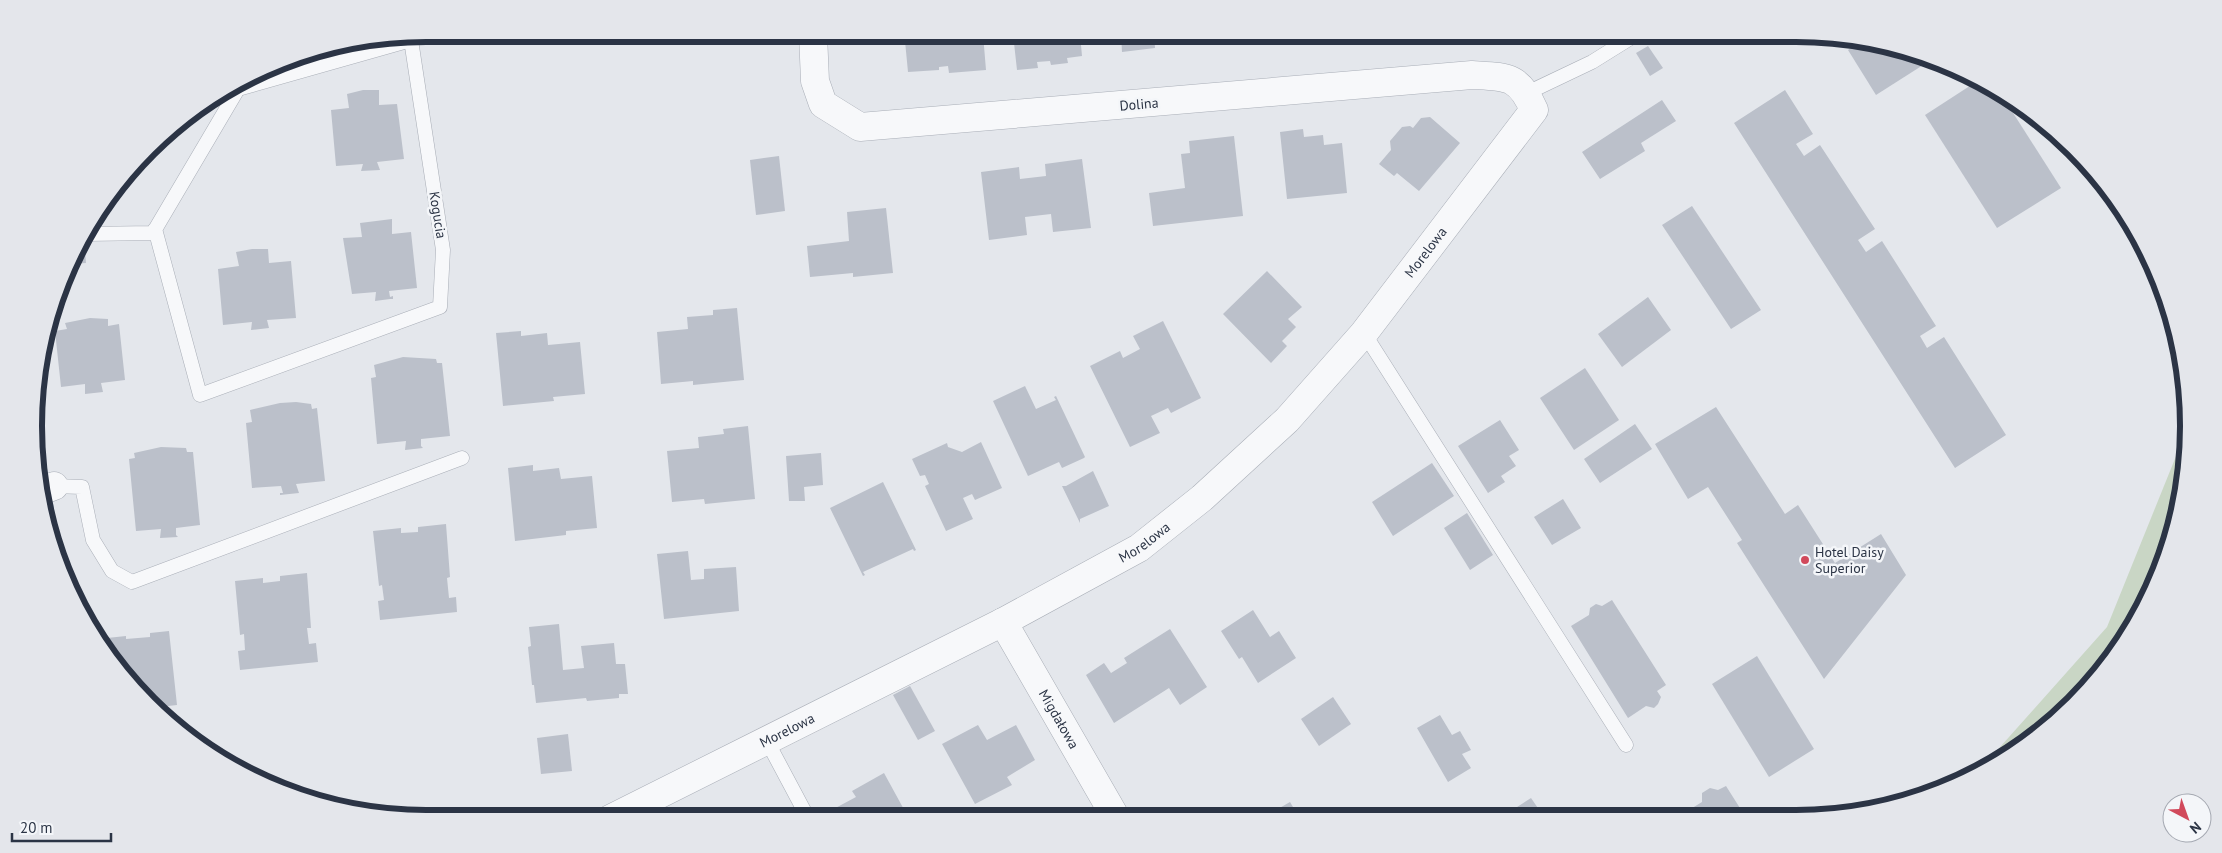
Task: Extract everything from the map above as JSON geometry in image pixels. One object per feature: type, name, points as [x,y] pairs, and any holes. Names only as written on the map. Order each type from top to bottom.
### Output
[{"type":"street","name":"Dolina","points":[[813,42],[815,81],[823,104],[860,127],[1472,75],[1508,77],[1527,93]]},
{"type":"street","name":"Morelowa","points":[[628,810],[1003,622],[1139,548],[1181,514],[1287,420],[1364,333],[1534,110],[1527,93]]},
{"type":"street","name":"Migdałowa","points":[[1003,622],[1111,810]]},
{"type":"lane","points":[[1527,93],[1592,62],[1624,42]]},
{"type":"lane","name":"Kogucia","points":[[250,86],[400,43]]},
{"type":"lane","name":"Kogucia","points":[[222,101],[155,229],[200,395],[440,307],[444,250],[411,43]]},
{"type":"lane","points":[[94,234],[153,232],[155,229]]},
{"type":"lane","points":[[1364,333],[1626,745]]},
{"type":"lane","points":[[48,489],[82,487],[93,540],[112,572],[132,582],[462,458]]},
{"type":"lane","points":[[767,741],[804,810]]},
{"type":"green space","points":[[2179,448],[2172,501],[2159,550],[2140,596],[2115,640],[2084,680],[2049,715],[2009,746],[1992,756],[2107,627]]},
{"type":"building","points":[[905,42],[984,42],[986,70],[949,73],[948,66],[939,67],[939,70],[908,72]]},
{"type":"building","points":[[1014,42],[1081,42],[1082,56],[1067,58],[1068,63],[1051,65],[1050,61],[1037,62],[1038,68],[1017,70]]},
{"type":"building","points":[[1121,42],[1155,42],[1155,48],[1122,52]]},
{"type":"building","points":[[1648,46],[1663,68],[1650,76],[1636,53]]},
{"type":"building","points":[[1853,47],[1870,50],[1924,65],[1876,95],[1848,50]]},
{"type":"building","points":[[1971,85],[1988,94],[2010,107],[2061,188],[1997,228],[1925,115]]},
{"type":"building","points":[[363,90],[379,90],[379,105],[397,104],[404,159],[377,162],[380,170],[361,171],[363,164],[336,166],[331,110],[349,108],[347,94]]},
{"type":"building","points":[[1785,90],[1813,134],[1796,144],[1804,156],[1820,145],[1875,229],[1858,240],[1866,252],[1882,241],[1936,326],[1920,336],[1927,348],[1944,337],[2006,435],[1955,468],[1734,123]]},
{"type":"building","points":[[1662,100],[1676,121],[1641,143],[1645,151],[1600,179],[1582,152]]},
{"type":"building","points":[[1430,117],[1460,143],[1419,191],[1397,173],[1394,176],[1379,164],[1391,150],[1390,141],[1402,127],[1410,126],[1413,128],[1421,118]]},
{"type":"building","points":[[1303,129],[1304,137],[1323,135],[1324,145],[1342,143],[1347,193],[1287,199],[1280,132]]},
{"type":"building","points":[[1234,136],[1243,216],[1153,226],[1149,193],[1185,188],[1181,154],[1190,153],[1189,141]]},
{"type":"building","points":[[779,156],[785,211],[756,215],[750,160]]},
{"type":"building","points":[[1082,159],[1091,228],[1053,232],[1051,214],[1025,217],[1027,235],[989,240],[981,172],[1019,167],[1020,179],[1046,176],[1045,164]]},
{"type":"building","points":[[1692,206],[1761,310],[1731,329],[1662,225]]},
{"type":"building","points":[[886,208],[893,273],[853,277],[853,273],[810,277],[807,246],[849,241],[847,212]]},
{"type":"building","points":[[392,219],[392,234],[411,232],[417,288],[389,291],[390,297],[393,296],[393,299],[375,301],[376,292],[352,294],[343,238],[362,237],[360,223]]},
{"type":"building","points":[[268,249],[269,263],[291,261],[296,318],[267,320],[269,328],[251,330],[252,322],[223,325],[218,269],[239,266],[236,252]]},
{"type":"building","points":[[85,251],[86,263],[79,263]]},
{"type":"building","points":[[1267,271],[1302,307],[1288,319],[1296,327],[1282,341],[1287,346],[1271,363],[1223,314]]},
{"type":"building","points":[[1648,297],[1671,330],[1622,367],[1598,334]]},
{"type":"building","points":[[737,308],[744,380],[693,385],[693,381],[661,384],[657,332],[688,329],[687,317],[713,315],[713,310]]},
{"type":"building","points":[[90,318],[108,319],[108,326],[119,324],[125,380],[101,383],[103,392],[85,394],[85,384],[61,387],[55,331],[67,329],[65,323]]},
{"type":"building","points":[[1163,321],[1201,398],[1171,413],[1168,408],[1151,416],[1160,433],[1130,447],[1090,366],[1120,351],[1123,358],[1140,349],[1133,336]]},
{"type":"building","points":[[521,331],[521,336],[547,333],[548,345],[580,342],[585,394],[553,397],[554,401],[503,406],[496,333]]},
{"type":"building","points":[[403,357],[436,359],[437,363],[442,363],[450,436],[421,439],[421,446],[423,448],[405,450],[406,441],[377,444],[371,378],[376,377],[374,365]]},
{"type":"building","points":[[1585,368],[1619,420],[1574,450],[1540,398]]},
{"type":"building","points":[[1025,386],[1036,409],[1056,400],[1054,397],[1056,396],[1084,458],[1062,468],[1059,462],[1028,476],[993,401]]},
{"type":"building","points":[[296,402],[311,404],[312,409],[317,408],[325,481],[296,484],[299,493],[280,495],[280,493],[283,493],[281,486],[252,488],[246,423],[252,422],[250,410],[280,403]]},
{"type":"building","points":[[1716,407],[1785,514],[1798,505],[1835,563],[1881,534],[1906,575],[1824,679],[1737,543],[1742,540],[1708,487],[1688,499],[1655,444]]},
{"type":"building","points":[[1500,420],[1519,450],[1509,456],[1516,466],[1501,476],[1505,482],[1488,493],[1458,446]]},
{"type":"building","points":[[1635,424],[1652,449],[1600,483],[1584,459]]},
{"type":"building","points":[[748,426],[755,499],[705,504],[704,499],[672,502],[667,451],[699,448],[698,437],[724,434],[723,429]]},
{"type":"building","points":[[981,442],[1002,488],[975,500],[972,494],[963,498],[973,519],[946,531],[925,486],[929,484],[925,475],[920,476],[912,459],[947,443],[948,447],[962,452]]},
{"type":"building","points":[[161,447],[186,448],[187,452],[193,452],[200,525],[176,528],[176,535],[178,537],[160,538],[161,529],[136,531],[129,459],[135,458],[134,453]]},
{"type":"building","points":[[821,453],[823,485],[804,487],[805,501],[789,501],[786,456]]},
{"type":"building","points":[[1432,463],[1454,496],[1393,536],[1372,502]]},
{"type":"building","points":[[533,465],[533,471],[559,468],[561,479],[592,476],[597,528],[566,531],[566,535],[515,541],[508,468]]},
{"type":"building","points":[[1093,471],[1109,506],[1080,519],[1080,523],[1062,486],[1066,486]]},
{"type":"building","points":[[883,482],[916,550],[914,551],[913,549],[863,572],[865,575],[863,576],[830,508]]},
{"type":"building","points":[[1563,499],[1581,528],[1552,545],[1534,517]]},
{"type":"building","points":[[1467,513],[1493,555],[1470,570],[1444,528]]},
{"type":"building","points":[[446,524],[450,577],[447,578],[449,598],[456,597],[457,612],[380,620],[378,601],[384,600],[382,585],[379,586],[373,531],[401,528],[401,533],[418,532],[418,527]]},
{"type":"building","points":[[688,551],[691,580],[704,579],[704,569],[736,567],[739,611],[664,619],[657,554]]},
{"type":"building","points":[[307,573],[311,628],[307,628],[309,644],[316,643],[318,662],[240,670],[238,651],[245,650],[244,634],[240,635],[235,581],[263,578],[263,583],[280,581],[280,576]]},
{"type":"building","points":[[1612,600],[1666,685],[1657,691],[1661,697],[1654,708],[1646,706],[1628,718],[1571,626],[1589,615],[1590,608],[1596,604],[1602,606]]},
{"type":"building","points":[[1253,610],[1270,637],[1279,631],[1296,658],[1258,683],[1242,657],[1239,659],[1221,631]]},
{"type":"building","points":[[559,624],[563,670],[584,668],[581,646],[614,643],[616,664],[625,664],[628,694],[619,694],[619,698],[587,701],[586,698],[536,703],[528,647],[531,646],[529,627]]},
{"type":"building","points":[[1170,629],[1207,687],[1180,705],[1169,688],[1114,723],[1086,675],[1104,663],[1111,673],[1127,663],[1124,658]]},
{"type":"building","points":[[169,631],[177,705],[164,706],[138,680],[107,640],[107,638],[126,636],[126,639],[150,637],[150,633]]},
{"type":"building","points":[[1757,656],[1814,749],[1769,777],[1712,684]]},
{"type":"building","points":[[910,686],[935,731],[918,740],[893,695]]},
{"type":"building","points":[[1333,697],[1351,724],[1319,746],[1301,719]]},
{"type":"building","points":[[1440,715],[1452,735],[1460,731],[1471,750],[1462,754],[1471,768],[1448,782],[1417,728]]},
{"type":"building","points":[[978,725],[987,740],[1016,725],[1035,760],[1007,777],[1012,785],[975,804],[942,744]]},
{"type":"building","points":[[568,734],[572,771],[541,774],[537,738]]},
{"type":"building","points":[[884,773],[904,810],[832,810],[856,797],[852,791]]},
{"type":"building","points":[[1726,786],[1741,810],[1689,810],[1702,802],[1702,793],[1710,788],[1718,790]]},
{"type":"building","points":[[1531,798],[1539,810],[1515,810]]},
{"type":"building","points":[[1290,802],[1295,810],[1276,810]]},
{"type":"place","name":"Hotel Daisy Superior","points":[[1805,560]]}]
